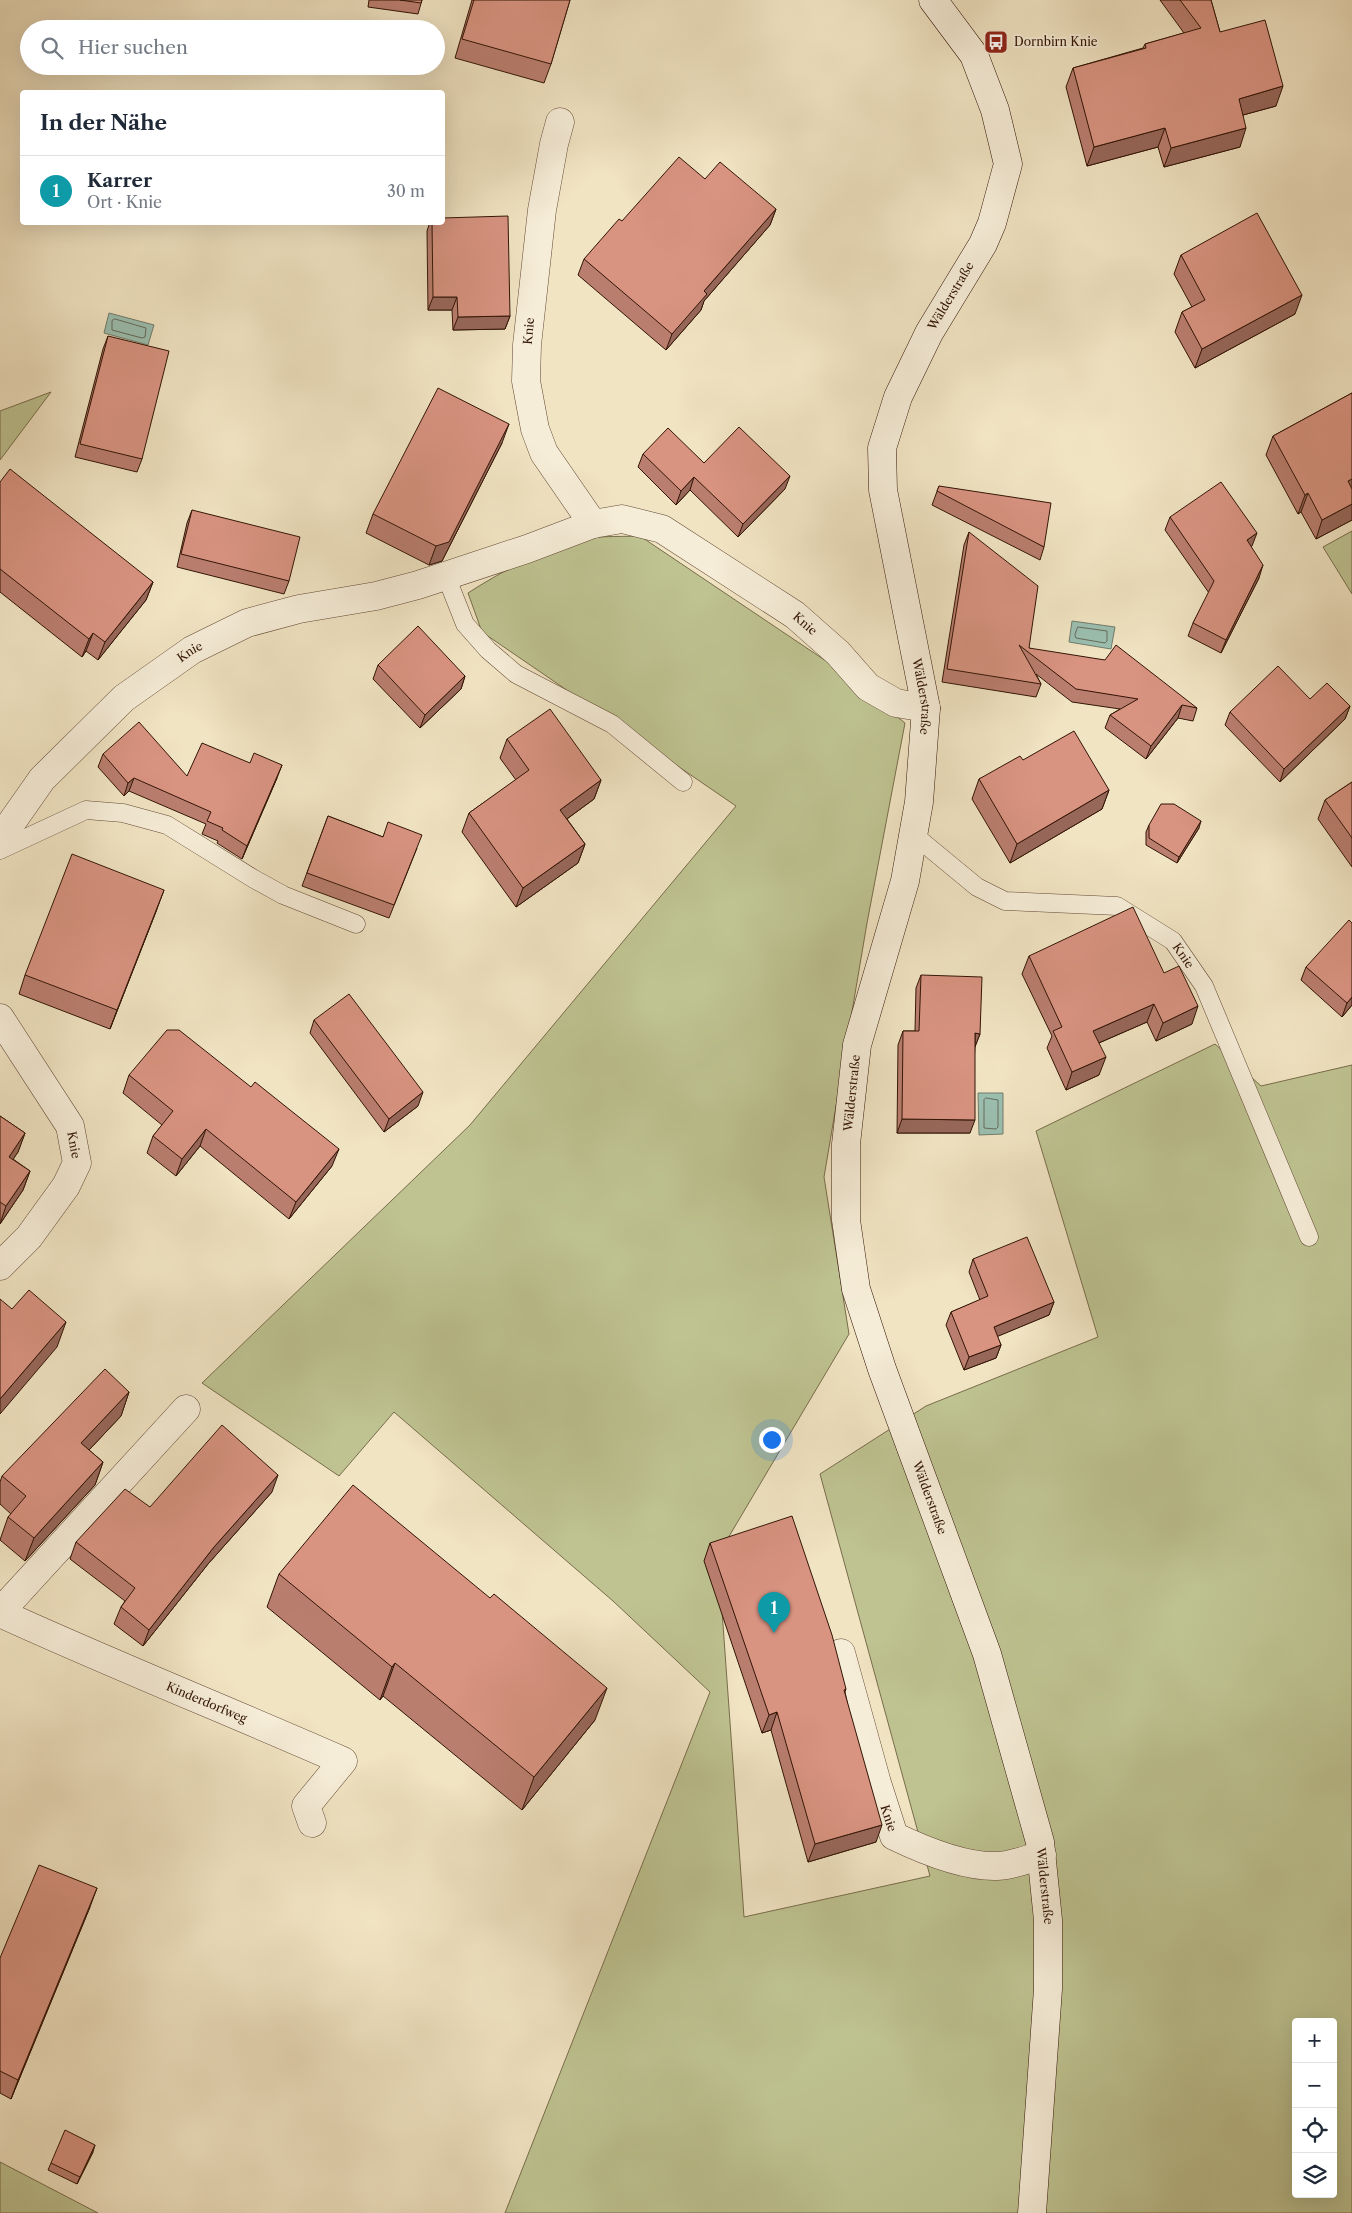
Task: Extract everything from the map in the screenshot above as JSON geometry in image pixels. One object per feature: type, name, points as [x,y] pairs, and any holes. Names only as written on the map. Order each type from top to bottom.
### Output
[{"type":"street","name":"Wälderstraße","points":[[933,0],[974,55],[996,110],[1008,164],[992,223],[983,244],[929,333],[898,397],[882,448],[883,490],[926,708],[919,802],[906,881],[857,1045],[846,1144],[846,1220],[856,1289],[882,1369],[987,1654],[1040,1842],[1048,1920],[1048,1989],[1032,2213]]},
{"type":"street","name":"Knie","points":[[560,122],[542,210],[528,336],[526,381],[535,429],[544,453],[593,524]]},
{"type":"street","name":"Knie","points":[[0,839],[42,779],[83,738],[124,698],[192,650],[247,623],[299,609],[376,596],[446,576],[527,549],[593,524],[622,519],[662,529],[795,615],[838,653],[868,687],[896,703],[926,708]]},
{"type":"street","name":"Knie","points":[[0,1018],[70,1126],[77,1163],[66,1186],[29,1238],[0,1266]]},
{"type":"street","name":"Kinderdorfweg","points":[[186,1409],[0,1612],[111,1664],[212,1704],[343,1761],[306,1806],[312,1823]]},
{"type":"street","name":"Knie","points":[[841,1653],[894,1836],[924,1851],[962,1861],[998,1866],[1042,1855]]},
{"type":"lane","points":[[446,576],[465,624],[488,650],[516,674],[612,724],[683,782]]},
{"type":"lane","points":[[0,850],[86,810],[123,813],[167,825],[283,895],[356,924]]},
{"type":"lane","name":"Knie","points":[[914,835],[977,887],[1005,901],[1117,906],[1173,941],[1204,986],[1308,1237]]},
{"type":"green space","points":[[51,392],[0,460],[0,411]]},
{"type":"green space","points":[[1352,531],[1352,594],[1323,547]]},
{"type":"green space","points":[[640,536],[829,663],[905,723],[867,923],[824,1177],[849,1334],[718,1555],[744,1917],[930,1876],[820,1474],[926,1406],[1098,1337],[1036,1131],[1215,1044],[1261,1086],[1352,1065],[1352,2213],[505,2213],[710,1692],[613,1601],[394,1412],[339,1476],[202,1383],[470,1125],[736,806],[482,632],[468,593],[492,578],[544,552],[587,538]]},
{"type":"green space","points":[[0,2162],[98,2213],[0,2213]]},
{"type":"water","points":[[109,313],[154,325],[148,345],[104,333]]},
{"type":"water","points":[[1072,621],[1115,627],[1111,649],[1069,642]]},
{"type":"water","points":[[978,1093],[1003,1093],[1003,1134],[979,1135]]},
{"type":"building","points":[[400,0],[422,0],[421,3]]},
{"type":"building","points":[[474,0],[570,0],[551,64],[462,39]]},
{"type":"building","points":[[1180,0],[1211,0],[1220,32],[1265,20],[1283,86],[1239,99],[1246,128],[1171,148],[1165,128],[1094,147],[1073,68],[1146,48],[1145,44],[1201,28]]},
{"type":"building","points":[[679,157],[705,179],[720,162],[776,209],[704,291],[707,294],[672,334],[584,259],[619,219],[622,221]]},
{"type":"building","points":[[1257,213],[1302,295],[1202,349],[1182,312],[1205,300],[1181,255]]},
{"type":"building","points":[[508,216],[510,316],[458,317],[457,297],[433,297],[432,225],[445,225],[445,218]]},
{"type":"building","points":[[108,336],[169,351],[142,459],[80,444]]},
{"type":"building","points":[[438,388],[509,424],[449,542],[436,546],[373,514]]},
{"type":"building","points":[[1352,393],[1352,479],[1348,481],[1352,489],[1352,504],[1322,520],[1308,493],[1305,495],[1273,436]]},
{"type":"building","points":[[739,427],[790,476],[743,524],[694,477],[681,491],[643,454],[668,428],[704,463]]},
{"type":"building","points":[[10,469],[153,582],[105,642],[93,633],[89,639],[0,569],[0,482]]},
{"type":"building","points":[[1221,482],[1257,533],[1247,540],[1263,565],[1226,640],[1193,623],[1214,581],[1170,517]]},
{"type":"building","points":[[939,486],[1051,503],[1044,547],[937,491]]},
{"type":"building","points":[[192,510],[300,537],[289,581],[181,554]]},
{"type":"building","points":[[969,532],[1038,586],[1029,648],[1105,660],[1116,645],[1197,708],[1182,705],[1151,746],[1110,715],[1138,699],[1076,689],[1019,645],[1041,684],[947,669]]},
{"type":"building","points":[[418,626],[465,676],[425,715],[378,665]]},
{"type":"building","points":[[1278,666],[1310,699],[1327,683],[1350,706],[1284,769],[1230,712]]},
{"type":"building","points":[[550,709],[601,780],[560,810],[585,844],[523,888],[469,813],[529,770],[507,739]]},
{"type":"building","points":[[139,722],[187,776],[202,743],[250,763],[254,753],[282,765],[247,846],[222,830],[223,828],[207,821],[211,812],[134,778],[128,783],[103,754]]},
{"type":"building","points":[[1074,731],[1109,790],[1017,844],[979,779],[1020,756],[1023,760]]},
{"type":"building","points":[[1352,782],[1352,838],[1325,800]]},
{"type":"building","points":[[1161,804],[1174,804],[1201,821],[1179,857],[1149,838],[1149,825]]},
{"type":"building","points":[[328,816],[383,837],[388,822],[422,835],[394,905],[307,873]]},
{"type":"building","points":[[72,854],[164,890],[117,1010],[25,975]]},
{"type":"building","points":[[1133,907],[1164,973],[1179,966],[1198,1006],[1163,1023],[1154,1004],[1093,1031],[1106,1057],[1072,1072],[1053,1031],[1062,1027],[1029,956]]},
{"type":"building","points":[[1349,920],[1352,923],[1352,997],[1347,1003],[1306,967]]},
{"type":"building","points":[[921,975],[982,977],[980,1034],[975,1033],[975,1120],[902,1119],[903,1031],[919,1031]]},
{"type":"building","points":[[349,994],[423,1092],[389,1119],[314,1020]]},
{"type":"building","points":[[167,1030],[179,1030],[251,1087],[255,1082],[339,1149],[296,1202],[206,1129],[182,1159],[153,1136],[173,1111],[129,1075]]},
{"type":"building","points":[[0,1116],[25,1133],[9,1157],[30,1171],[6,1206],[0,1202]]},
{"type":"building","points":[[1027,1237],[1054,1302],[994,1327],[1001,1345],[969,1357],[951,1312],[988,1296],[973,1259]]},
{"type":"building","points":[[29,1290],[66,1322],[0,1399],[0,1299],[12,1309]]},
{"type":"building","points":[[105,1369],[129,1392],[81,1443],[103,1462],[34,1538],[8,1517],[26,1496],[2,1476]]},
{"type":"building","points":[[222,1425],[278,1475],[214,1547],[149,1630],[121,1607],[135,1588],[76,1542],[125,1489],[150,1507]]},
{"type":"building","points":[[353,1485],[490,1598],[494,1594],[607,1688],[534,1777],[395,1663],[392,1667],[279,1574]]},
{"type":"building","points":[[792,1516],[832,1635],[846,1689],[844,1690],[882,1825],[815,1844],[777,1712],[769,1715],[710,1543]]},
{"type":"building","points":[[39,1865],[97,1888],[18,2080],[0,2071],[0,1958]]},
{"type":"building","points":[[65,2130],[95,2145],[80,2177],[51,2163]]},
{"type":"place","name":"Dornbirn Knie","points":[[996,42]]},
{"type":"place","name":"Karrer","points":[[774,1633]]}]
